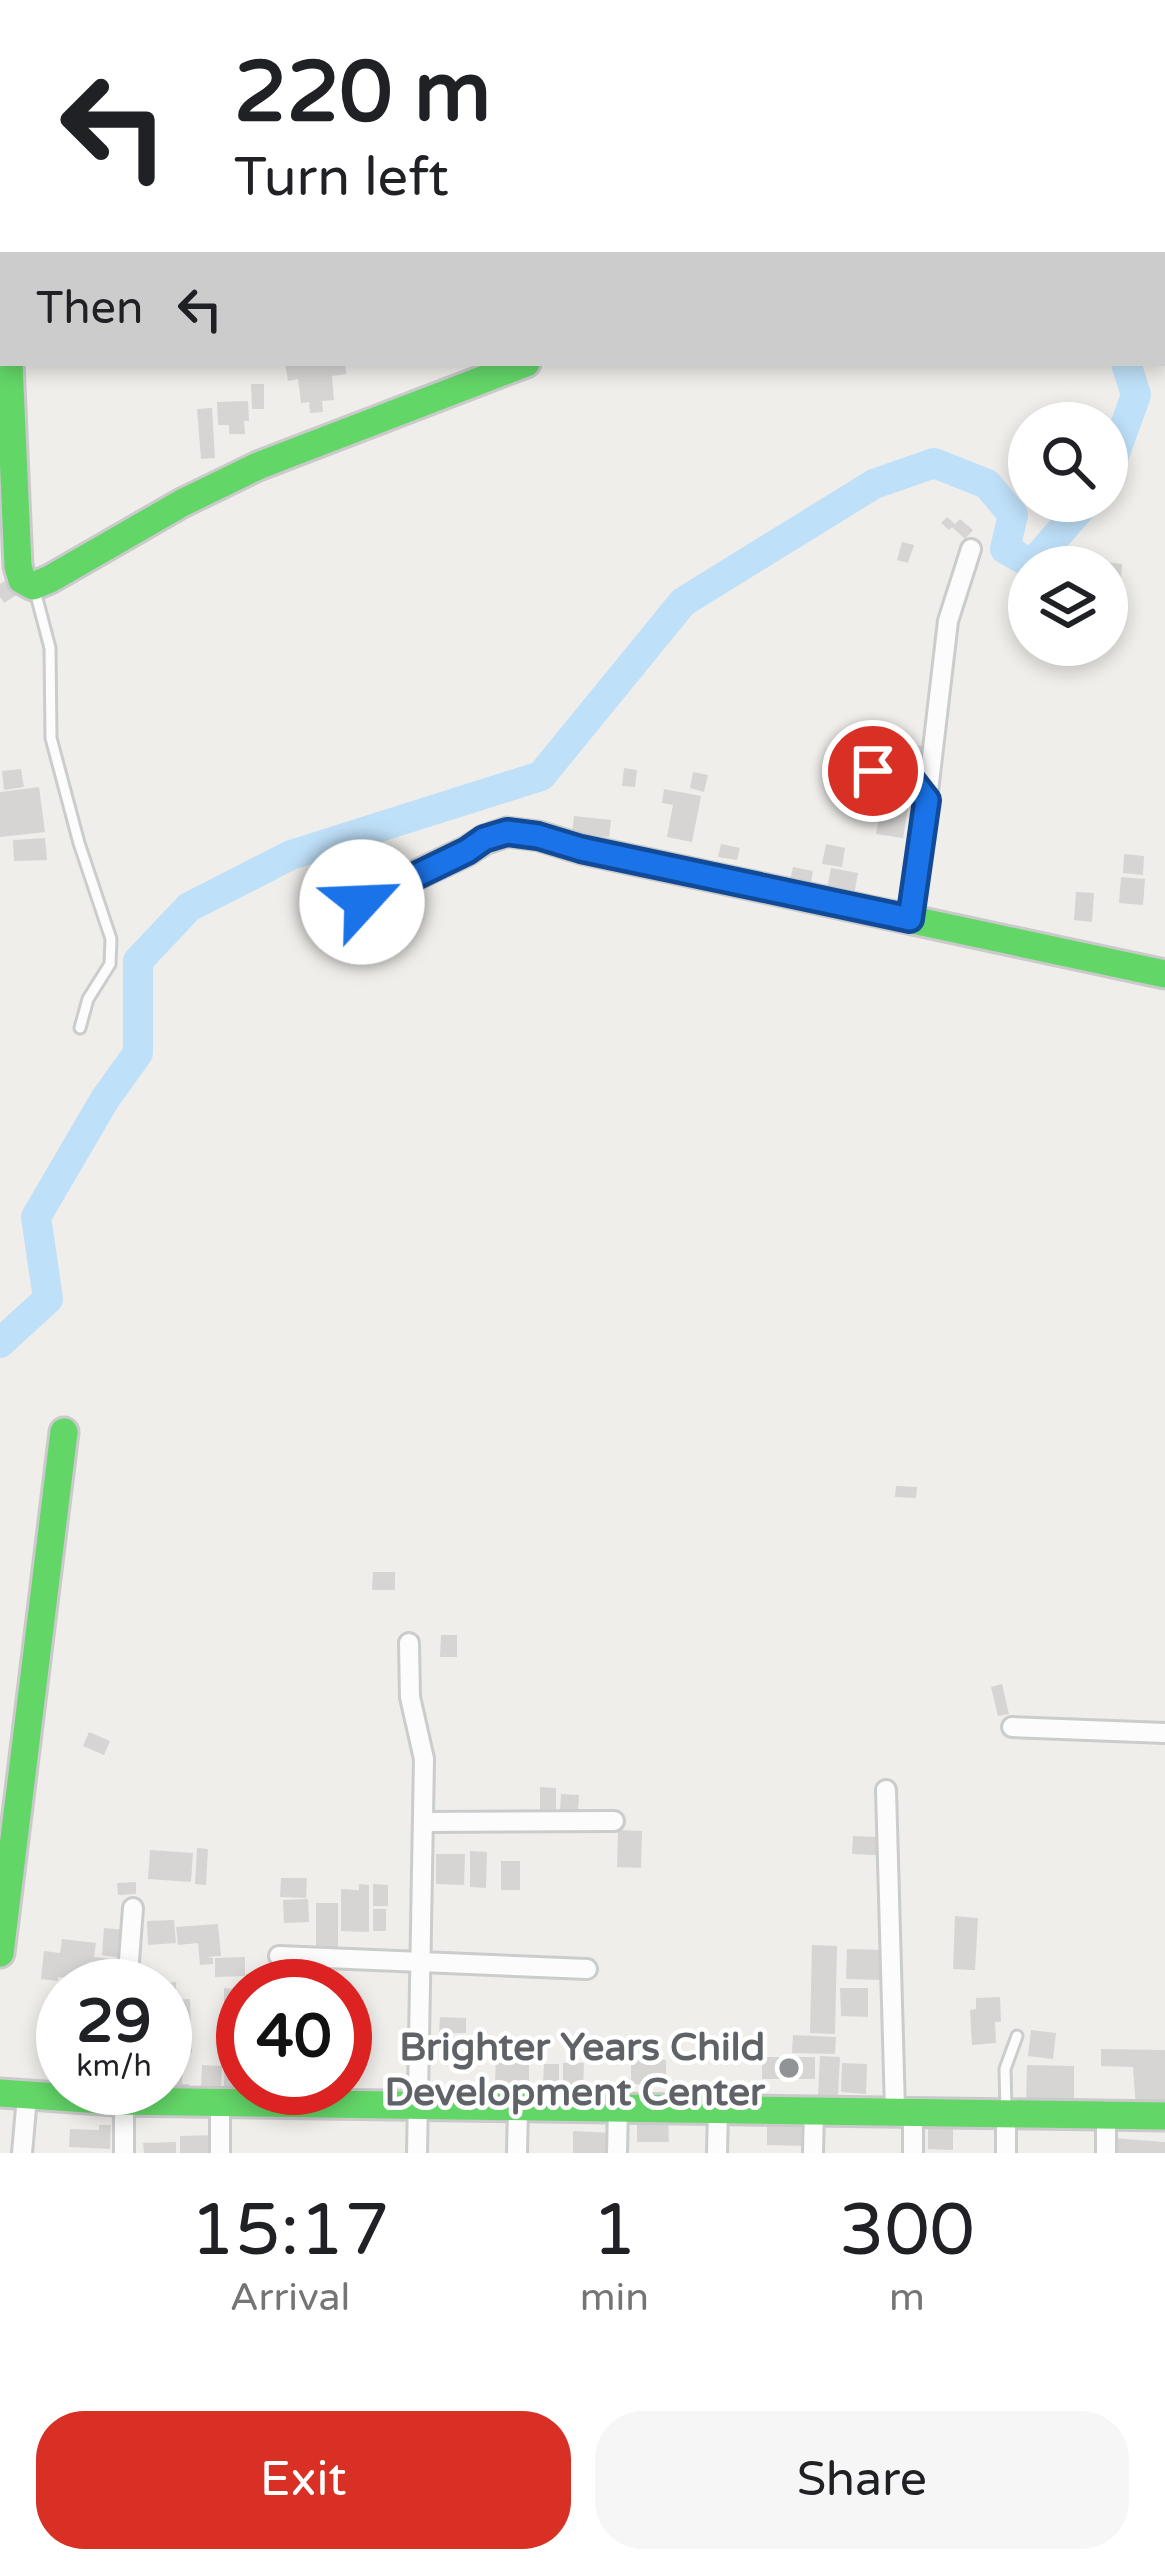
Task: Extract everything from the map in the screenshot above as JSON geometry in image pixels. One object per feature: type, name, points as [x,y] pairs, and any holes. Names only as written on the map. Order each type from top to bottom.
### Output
[{"type":"street","points":[[9,366],[18,566],[22,580],[33,586],[258,466],[518,366]]},
{"type":"street","points":[[910,919],[948,621],[971,549]]},
{"type":"street","points":[[362,902],[484,839],[507,832],[1165,974]]},
{"type":"street","points":[[0,1953],[64,1432]]},
{"type":"street","points":[[410,1643],[410,1697],[424,1750],[425,1822],[417,2153]]},
{"type":"street","points":[[1012,1727],[1165,1733]]},
{"type":"street","points":[[886,1790],[904,2110],[913,2153]]},
{"type":"street","points":[[425,1822],[614,1821]]},
{"type":"street","points":[[129,1959],[133,1908]]},
{"type":"street","points":[[279,1956],[587,1969]]},
{"type":"street","points":[[13,2095],[22,2153]]},
{"type":"street","points":[[372,2104],[1165,2116]]},
{"type":"street","points":[[518,2106],[518,2153]]},
{"type":"street","points":[[617,2153],[618,2107]]},
{"type":"street","points":[[717,2153],[718,2110]]},
{"type":"street","points":[[813,2153],[814,2110]]},
{"type":"street","points":[[1006,2112],[1006,2153]]},
{"type":"street","points":[[124,2115],[124,2153]]},
{"type":"street","points":[[220,2115],[220,2153]]},
{"type":"street","points":[[1106,2115],[1106,2153]]},
{"type":"lane","points":[[33,586],[50,649],[51,738],[111,939],[110,964],[88,999],[80,1028]]},
{"type":"lane","points":[[873,771],[909,777],[927,800]]},
{"type":"lane","points":[[1006,2112],[1005,2069],[1017,2036]]},
{"type":"building","points":[[286,366],[345,366],[346,374],[332,376],[334,400],[322,401],[323,412],[310,413],[309,402],[301,403],[298,379],[288,381]]},
{"type":"building","points":[[251,384],[264,384],[264,409],[252,409]]},
{"type":"building","points":[[248,401],[245,434],[229,434],[229,425],[218,425],[217,402]]},
{"type":"building","points":[[212,408],[215,458],[201,459],[197,409]]},
{"type":"building","points":[[947,517],[955,524],[960,519],[973,530],[965,539],[941,523]]},
{"type":"building","points":[[902,542],[914,545],[908,563],[897,560]]},
{"type":"building","points":[[8,579],[18,594],[4,603],[0,584]]},
{"type":"building","points":[[889,742],[922,746],[918,773],[886,768]]},
{"type":"building","points":[[624,768],[637,770],[635,787],[622,786]]},
{"type":"building","points":[[21,769],[24,787],[4,790],[2,771]]},
{"type":"building","points":[[693,772],[708,775],[704,792],[690,788]]},
{"type":"building","points":[[875,778],[909,782],[907,803],[873,800]]},
{"type":"building","points":[[39,787],[45,832],[0,837],[0,792]]},
{"type":"building","points":[[664,789],[701,796],[692,842],[667,837],[673,805],[662,803]]},
{"type":"building","points":[[881,804],[908,808],[903,838],[876,834]]},
{"type":"building","points":[[574,816],[611,820],[609,837],[572,833]]},
{"type":"building","points":[[45,838],[47,860],[14,861],[13,840]]},
{"type":"building","points":[[721,844],[740,848],[737,860],[718,857]]},
{"type":"building","points":[[826,844],[845,848],[842,867],[822,864]]},
{"type":"building","points":[[1124,854],[1144,856],[1143,875],[1123,873]]},
{"type":"building","points":[[793,867],[813,871],[810,888],[789,884]]},
{"type":"building","points":[[831,868],[858,873],[853,900],[826,894]]},
{"type":"building","points":[[1121,877],[1145,879],[1143,905],[1119,903]]},
{"type":"building","points":[[1076,892],[1094,893],[1092,922],[1074,920]]},
{"type":"building","points":[[896,1486],[917,1487],[916,1498],[895,1497]]},
{"type":"building","points":[[373,1572],[395,1572],[395,1590],[372,1590]]},
{"type":"building","points":[[441,1635],[457,1635],[457,1657],[440,1657]]},
{"type":"building","points":[[1002,1684],[1009,1714],[998,1716],[991,1687]]},
{"type":"building","points":[[89,1732],[110,1741],[104,1755],[83,1746]]},
{"type":"building","points":[[540,1787],[556,1788],[556,1817],[540,1816]]},
{"type":"building","points":[[561,1794],[579,1795],[578,1813],[560,1812]]},
{"type":"building","points":[[618,1830],[642,1831],[641,1868],[617,1867]]},
{"type":"building","points":[[853,1836],[877,1837],[876,1855],[852,1854]]},
{"type":"building","points":[[197,1848],[208,1849],[206,1885],[195,1884]]},
{"type":"building","points":[[150,1850],[193,1853],[191,1882],[148,1879]]},
{"type":"building","points":[[470,1851],[487,1852],[486,1888],[470,1887]]},
{"type":"building","points":[[436,1854],[465,1854],[464,1885],[436,1884]]},
{"type":"building","points":[[501,1861],[520,1861],[520,1890],[501,1890]]},
{"type":"building","points":[[281,1878],[307,1878],[306,1898],[280,1897]]},
{"type":"building","points":[[136,1882],[136,1894],[118,1895],[117,1883]]},
{"type":"building","points":[[359,1884],[369,1885],[369,1932],[341,1931],[341,1889],[359,1890]]},
{"type":"building","points":[[373,1884],[388,1885],[388,1906],[373,1906]]},
{"type":"building","points":[[308,1899],[309,1922],[284,1923],[283,1900]]},
{"type":"building","points":[[316,1903],[338,1903],[338,1952],[316,1952]]},
{"type":"building","points":[[373,1909],[386,1909],[386,1931],[373,1931]]},
{"type":"building","points":[[955,1916],[978,1918],[975,1970],[953,1969]]},
{"type":"building","points":[[174,1920],[176,1943],[148,1945],[147,1921]]},
{"type":"building","points":[[218,1924],[221,1956],[206,1957],[213,1958],[213,1964],[200,1965],[198,1943],[178,1945],[176,1927]]},
{"type":"building","points":[[104,1928],[125,1930],[122,1958],[102,1955]]},
{"type":"building","points":[[62,1939],[96,1943],[94,1957],[111,1959],[43,1959],[44,1951],[60,1953]]},
{"type":"building","points":[[812,1945],[837,1946],[835,2034],[810,2033]]},
{"type":"building","points":[[847,1949],[883,1950],[882,1980],[846,1979]]},
{"type":"building","points":[[840,1988],[868,1988],[868,2017],[841,2016]]},
{"type":"building","points":[[1000,1997],[996,2043],[972,2045],[970,2010],[976,2009],[976,1998]]},
{"type":"building","points":[[440,2017],[466,2018],[466,2033],[439,2033]]},
{"type":"building","points":[[1031,2030],[1056,2033],[1053,2059],[1028,2056]]},
{"type":"building","points":[[793,2035],[836,2037],[835,2054],[792,2053]]},
{"type":"building","points":[[1101,2049],[1165,2050],[1165,2109],[1136,2108],[1133,2067],[1101,2066]]},
{"type":"building","points":[[496,2056],[529,2057],[529,2085],[495,2084]]},
{"type":"building","points":[[820,2056],[840,2057],[838,2096],[818,2095]]},
{"type":"building","name":"Brighter Years Child Development Center","points":[[762,2057],[815,2057],[815,2079],[762,2079]]},
{"type":"building","points":[[631,2059],[666,2060],[666,2085],[631,2084]]},
{"type":"building","points":[[563,2063],[584,2063],[583,2091],[563,2091]]},
{"type":"building","points":[[842,2063],[867,2064],[866,2094],[841,2092]]},
{"type":"building","points":[[544,2064],[559,2064],[559,2085],[543,2085]]},
{"type":"building","points":[[202,2065],[216,2066],[216,2088],[201,2088]]},
{"type":"building","points":[[1027,2065],[1074,2066],[1074,2103],[1026,2102]]},
{"type":"building","points":[[637,2115],[668,2115],[669,2142],[637,2142]]},
{"type":"building","points":[[767,2124],[807,2125],[807,2146],[767,2145]]},
{"type":"building","points":[[928,2124],[953,2125],[953,2150],[928,2149]]},
{"type":"building","points":[[99,2125],[111,2125],[110,2149],[69,2147],[70,2129],[99,2130]]},
{"type":"building","points":[[573,2131],[614,2133],[613,2153],[573,2153]]},
{"type":"building","points":[[212,2135],[213,2153],[180,2153],[180,2136]]},
{"type":"building","points":[[1112,2138],[1165,2142],[1165,2153],[1110,2153]]},
{"type":"building","points":[[176,2142],[176,2153],[144,2153],[143,2143]]},
{"type":"waterway","points":[[1127,366],[1136,395],[1128,417]]},
{"type":"waterway","points":[[0,1343],[48,1299],[36,1217],[105,1099],[138,1053],[138,961],[189,907],[291,855],[541,776],[683,602],[874,484],[934,463],[987,484],[1008,509]]},
{"type":"waterway","points":[[1011,522],[1005,549],[1032,564],[1069,522]]},
{"type":"traffic: fast","points":[[9,366],[18,566],[22,580],[33,586],[258,466],[518,366]]},
{"type":"traffic: fast","points":[[361,901],[507,832],[1165,974]]},
{"type":"traffic: fast","points":[[0,1953],[64,1432]]},
{"type":"traffic: fast","points":[[0,2093],[116,2101],[1165,2116]]},
{"type":"place","name":"Brighter Years Child Development Center","points":[[789,2068]]},
{"type":"route","points":[[362,902],[484,839],[507,832],[910,919],[927,800],[909,777],[873,771]]}]
